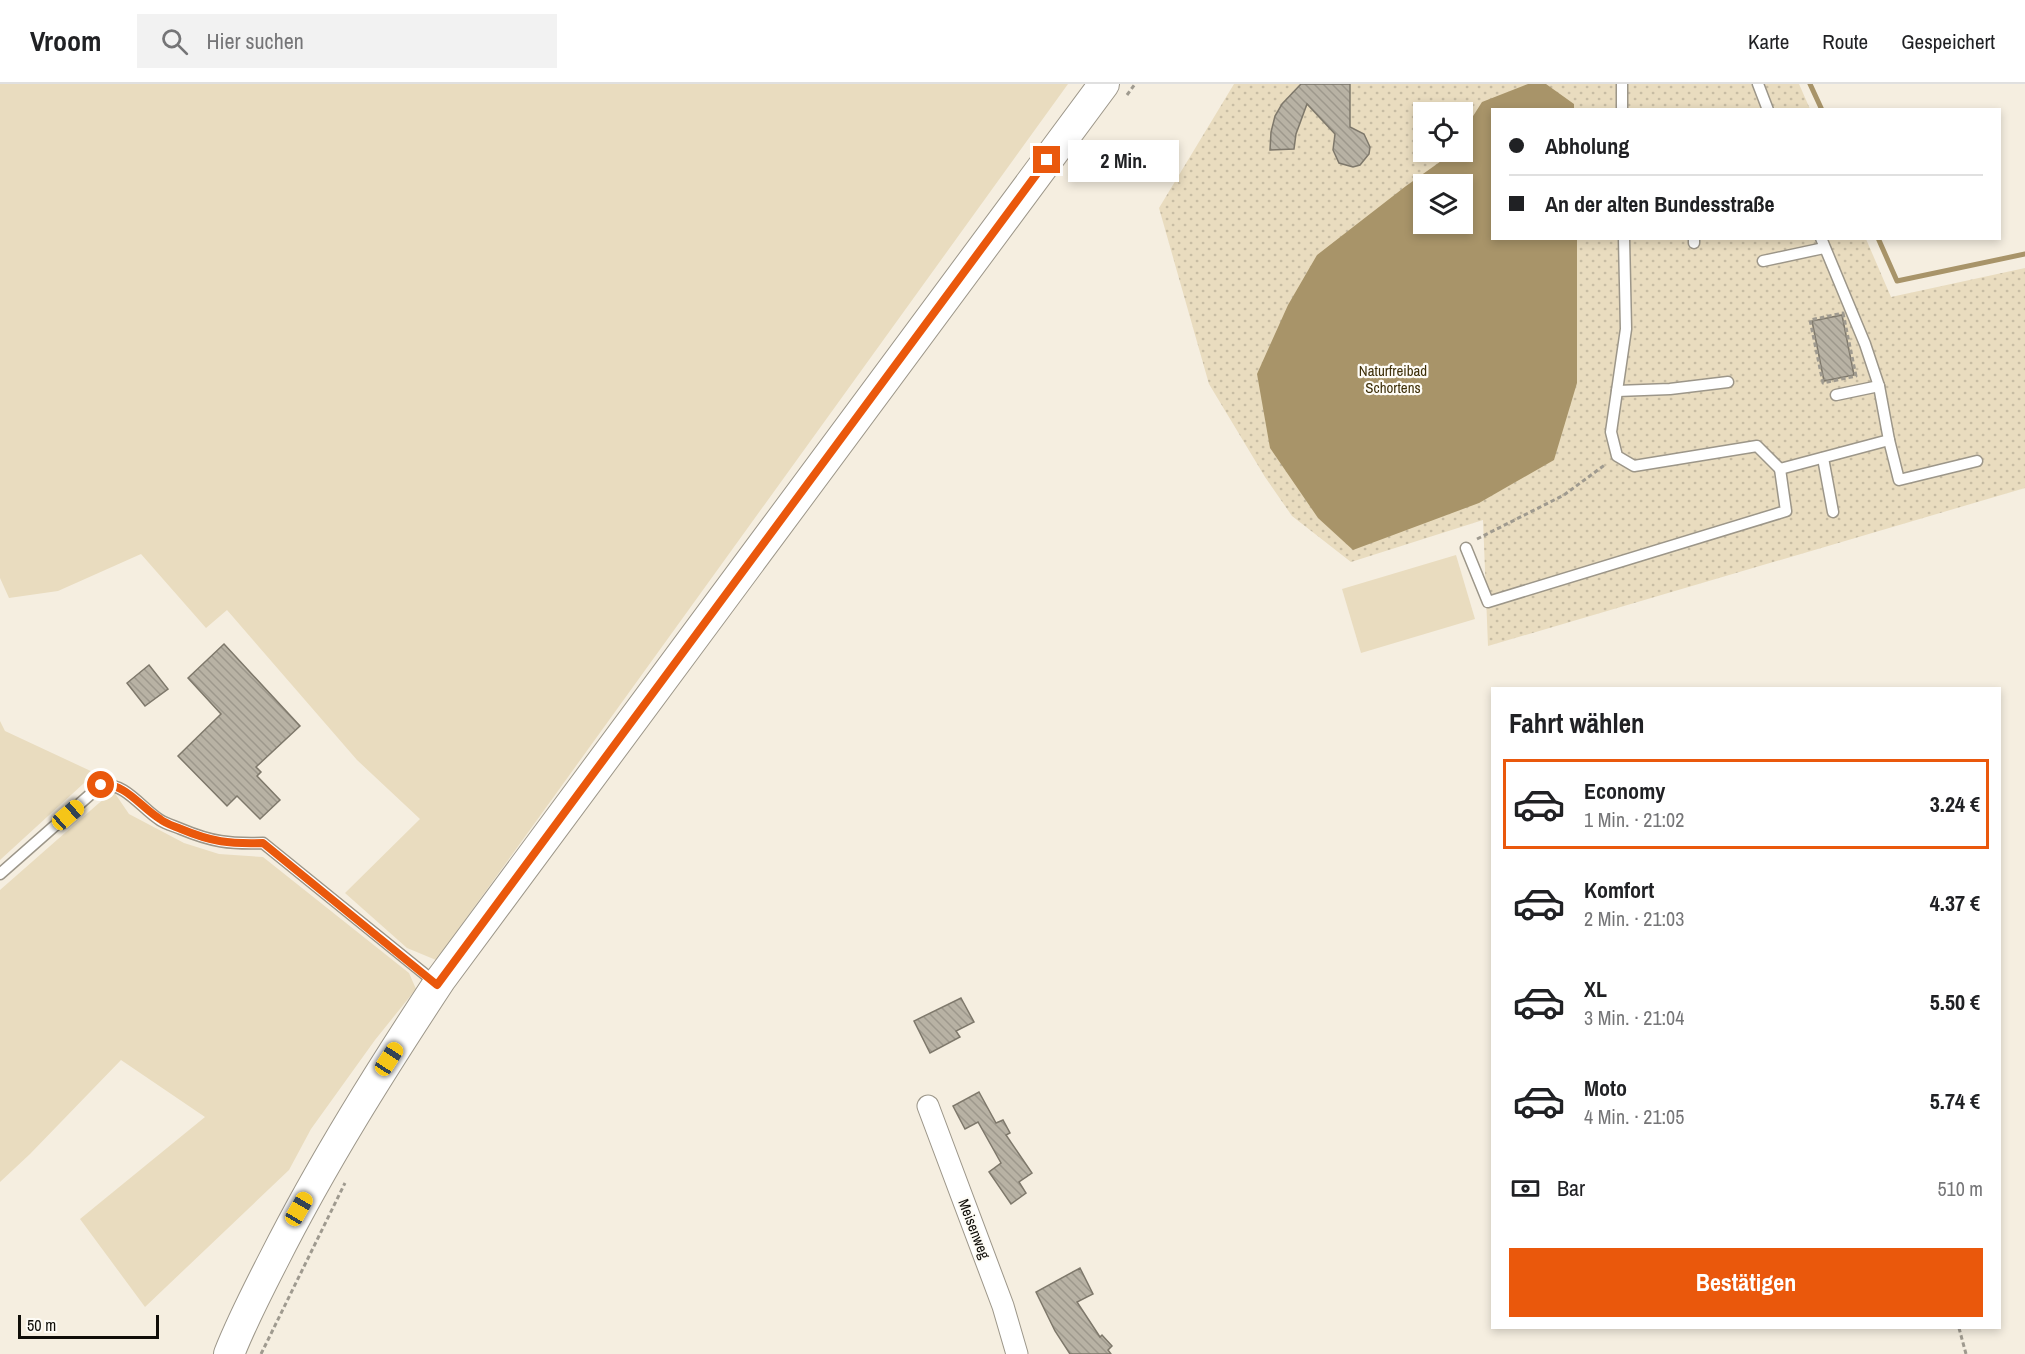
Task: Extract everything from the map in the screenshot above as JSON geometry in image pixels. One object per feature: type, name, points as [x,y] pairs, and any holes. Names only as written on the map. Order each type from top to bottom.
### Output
[{"type":"street","points":[[229,1354],[240,1327],[299,1209],[365,1097],[437,985],[1112,94]]},
{"type":"street","name":"Meisenweg","points":[[928,1106],[1003,1306],[1017,1354]]},
{"type":"lane","points":[[1622,84],[1622,108]]},
{"type":"lane","points":[[1758,84],[1767,108]]},
{"type":"lane","points":[[1466,548],[1488,602],[1786,511],[1780,469],[1757,446],[1634,466],[1617,456],[1611,432],[1626,329],[1624,240]]},
{"type":"lane","points":[[1763,261],[1823,243],[1865,344],[1879,386],[1899,480],[1977,461]]},
{"type":"lane","points":[[1617,392],[1728,382]]},
{"type":"lane","points":[[1836,395],[1879,386]]},
{"type":"lane","points":[[1780,469],[1889,440]]},
{"type":"lane","points":[[1823,458],[1833,512]]},
{"type":"lane","points":[[0,874],[101,785],[110,784],[126,792],[160,820],[205,839],[231,844],[263,843],[437,985]]},
{"type":"path","points":[[1112,94],[1135,84]]},
{"type":"path","points":[[1843,313],[1856,376],[1823,383],[1810,320],[1843,313]]},
{"type":"path","points":[[1466,548],[1464,545],[1564,495],[1617,456]]},
{"type":"path","points":[[261,1354],[346,1181]]},
{"type":"path","points":[[1959,1329],[1966,1354]]},
{"type":"green space","points":[[0,84],[1068,84],[436,960],[407,948],[345,893],[420,819],[357,760],[227,610],[206,628],[141,554],[58,591],[9,598],[0,578]]},
{"type":"green space","name":"Naturfreibad Schortens","points":[[1234,84],[1799,84],[1810,108],[1491,108],[1491,240],[1866,240],[1891,297],[2025,268],[2025,488],[1488,646],[1483,520],[1351,562],[1292,516],[1265,477],[1209,384],[1159,208]]},
{"type":"green space","points":[[1456,555],[1475,619],[1361,653],[1342,589]]},
{"type":"green space","points":[[0,721],[5,731],[95,773],[0,860]]},
{"type":"green space","points":[[114,792],[129,814],[184,843],[219,854],[263,857],[409,973],[416,989],[375,1040],[311,1129],[289,1170],[145,1307],[80,1219],[205,1117],[121,1060],[0,1182],[0,890]]},
{"type":"shaded area","points":[[1528,84],[1546,84],[1574,104],[1574,108],[1491,108],[1491,240],[1577,240],[1577,383],[1554,460],[1479,503],[1353,550],[1318,518],[1270,448],[1257,374],[1288,305],[1317,255],[1413,181],[1413,234],[1473,234],[1473,174],[1423,174],[1440,162],[1473,162],[1473,116],[1482,102]]},
{"type":"building","points":[[1301,84],[1350,84],[1350,127],[1364,134],[1370,147],[1369,154],[1360,165],[1353,167],[1339,163],[1333,150],[1335,134],[1307,104],[1296,134],[1294,149],[1270,150],[1275,116],[1282,104]]},
{"type":"building","points":[[1842,315],[1854,375],[1824,381],[1812,321]]},
{"type":"building","points":[[224,644],[300,726],[256,767],[261,772],[257,776],[280,800],[260,819],[237,796],[227,806],[178,756],[221,714],[188,678]]},
{"type":"building","points":[[149,665],[168,689],[145,706],[127,683]]},
{"type":"building","points":[[961,998],[974,1022],[956,1031],[960,1037],[930,1053],[914,1021]]},
{"type":"building","points":[[979,1092],[996,1123],[1003,1120],[1010,1133],[1006,1135],[1032,1173],[1019,1182],[1026,1193],[1011,1204],[989,1172],[1001,1163],[978,1122],[965,1129],[953,1106]]},
{"type":"building","points":[[1080,1268],[1093,1294],[1077,1302],[1100,1337],[1102,1335],[1112,1346],[1108,1350],[1111,1354],[1070,1354],[1055,1331],[1036,1292]]},
{"type":"waterway","points":[[1810,84],[1821,108]]},
{"type":"waterway","points":[[1879,240],[1897,281],[2025,254]]},
{"type":"route","points":[[101,785],[110,784],[126,792],[160,820],[205,839],[231,844],[263,843],[437,985],[1047,160]]}]
